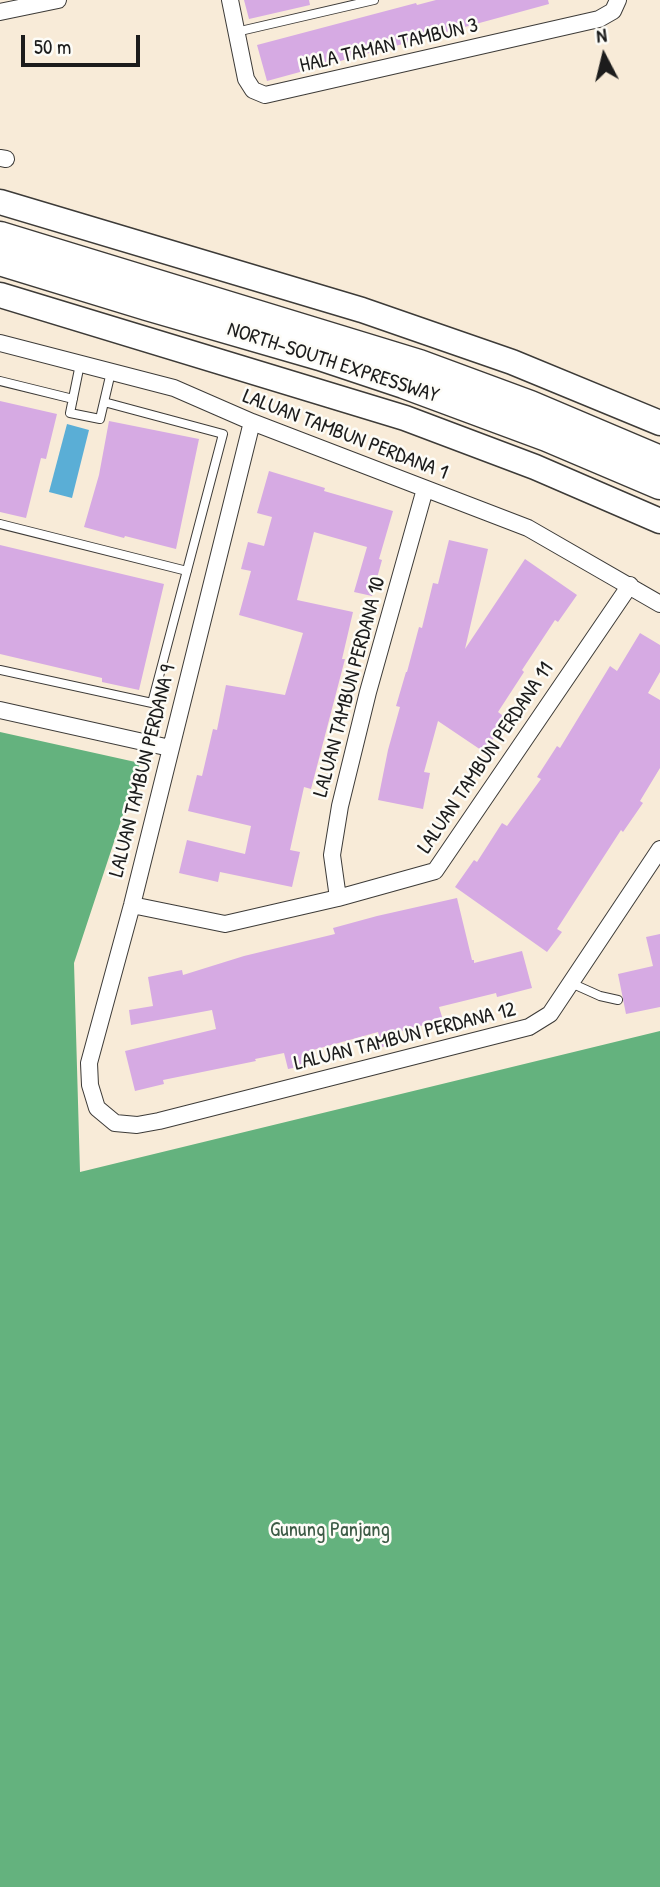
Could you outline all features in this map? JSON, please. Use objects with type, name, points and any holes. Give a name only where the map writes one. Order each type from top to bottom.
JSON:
[{"type":"highway","name":"NORTH–SOUTH EXPRESSWAY","points":[[0,236],[419,364],[530,405],[660,460]]},
{"type":"highway","name":"NORTH–SOUTH EXPRESSWAY","points":[[0,261],[320,356],[404,384],[547,437],[660,485]]},
{"type":"main road","points":[[0,202],[362,310],[512,362],[660,423]]},
{"type":"main road","points":[[0,295],[405,418],[535,467],[660,521]]},
{"type":"street","points":[[8,7],[58,0]]},
{"type":"street","name":"HALA TAMAN TAMBUN 3","points":[[230,0],[248,85],[259,94],[272,95],[600,19],[613,11],[618,0]]},
{"type":"street","name":"LALUAN TAMBUN PERDANA 1","points":[[0,343],[174,388],[252,422],[528,528],[660,604]]},
{"type":"street","name":"LALUAN TAMBUN PERDANA 9","points":[[115,1123],[97,1108],[90,1085],[89,1063],[132,905],[252,422]]},
{"type":"street","name":"LALUAN TAMBUN PERDANA 10","points":[[338,898],[332,855],[341,806],[368,692],[425,489]]},
{"type":"street","name":"LALUAN TAMBUN PERDANA 11","points":[[132,905],[225,924],[338,898],[435,871],[630,585]]},
{"type":"street","points":[[0,710],[170,748]]},
{"type":"street","name":"LALUAN TAMBUN PERDANA 12","points":[[115,1123],[137,1125],[159,1121],[529,1027],[550,1014],[660,849]]},
{"type":"lane","points":[[236,32],[374,0]]},
{"type":"lane","points":[[80,364],[70,413],[100,419],[111,372]]},
{"type":"lane","points":[[0,381],[73,399]]},
{"type":"lane","points":[[0,670],[152,703],[223,434],[104,402]]},
{"type":"lane","points":[[0,524],[187,571]]},
{"type":"lane","points":[[571,983],[600,996],[618,1000]]},
{"type":"green space","name":"Gunung Panjang","points":[[0,732],[140,763],[74,963],[80,1172],[660,1031],[660,1887],[0,1887]]},
{"type":"water","points":[[67,424],[89,430],[72,498],[49,492]]},
{"type":"building","points":[[244,0],[309,0],[310,5],[249,19]]},
{"type":"building","points":[[436,0],[548,0],[549,4],[267,81],[257,45]]},
{"type":"building","points":[[0,401],[57,414],[46,459],[41,458],[26,518],[0,512]]},
{"type":"building","points":[[109,421],[199,439],[176,549],[84,527],[99,475]]},
{"type":"building","points":[[269,471],[325,488],[324,491],[393,511],[372,596],[354,592],[367,547],[314,532],[297,600],[353,612],[342,659],[345,659],[311,789],[304,787],[290,850],[300,852],[292,887],[220,872],[218,882],[179,873],[187,840],[245,854],[251,826],[188,811],[197,775],[202,776],[213,729],[217,730],[226,685],[285,695],[303,633],[239,615],[251,571],[241,569],[248,542],[264,546],[272,517],[257,513]]},
{"type":"building","points":[[449,540],[488,549],[465,649],[525,559],[577,595],[558,622],[555,620],[522,670],[524,672],[498,712],[507,719],[484,752],[438,721],[424,772],[430,773],[423,809],[378,800],[400,707],[396,706],[419,627],[422,628],[433,583],[438,584]]},
{"type":"building","points":[[0,545],[164,584],[139,690],[102,682],[102,678],[0,654]]},
{"type":"building","points":[[640,633],[660,645],[660,672],[648,693],[660,700],[660,768],[640,801],[643,803],[623,832],[621,830],[557,929],[562,932],[547,952],[455,887],[474,860],[477,862],[502,823],[507,826],[541,779],[537,777],[557,746],[560,748],[610,666],[617,671]]},
{"type":"building","points":[[457,898],[474,963],[522,951],[532,988],[497,997],[496,993],[439,1007],[443,1020],[398,1032],[401,1042],[382,1047],[378,1032],[306,1052],[309,1065],[288,1069],[284,1053],[163,1080],[164,1084],[135,1091],[125,1051],[216,1029],[212,1010],[131,1025],[129,1010],[153,1006],[148,977],[182,970],[183,975],[244,956],[335,934],[333,928]]},
{"type":"building","points":[[660,934],[660,1007],[626,1014],[618,974],[653,966],[646,937]]}]
